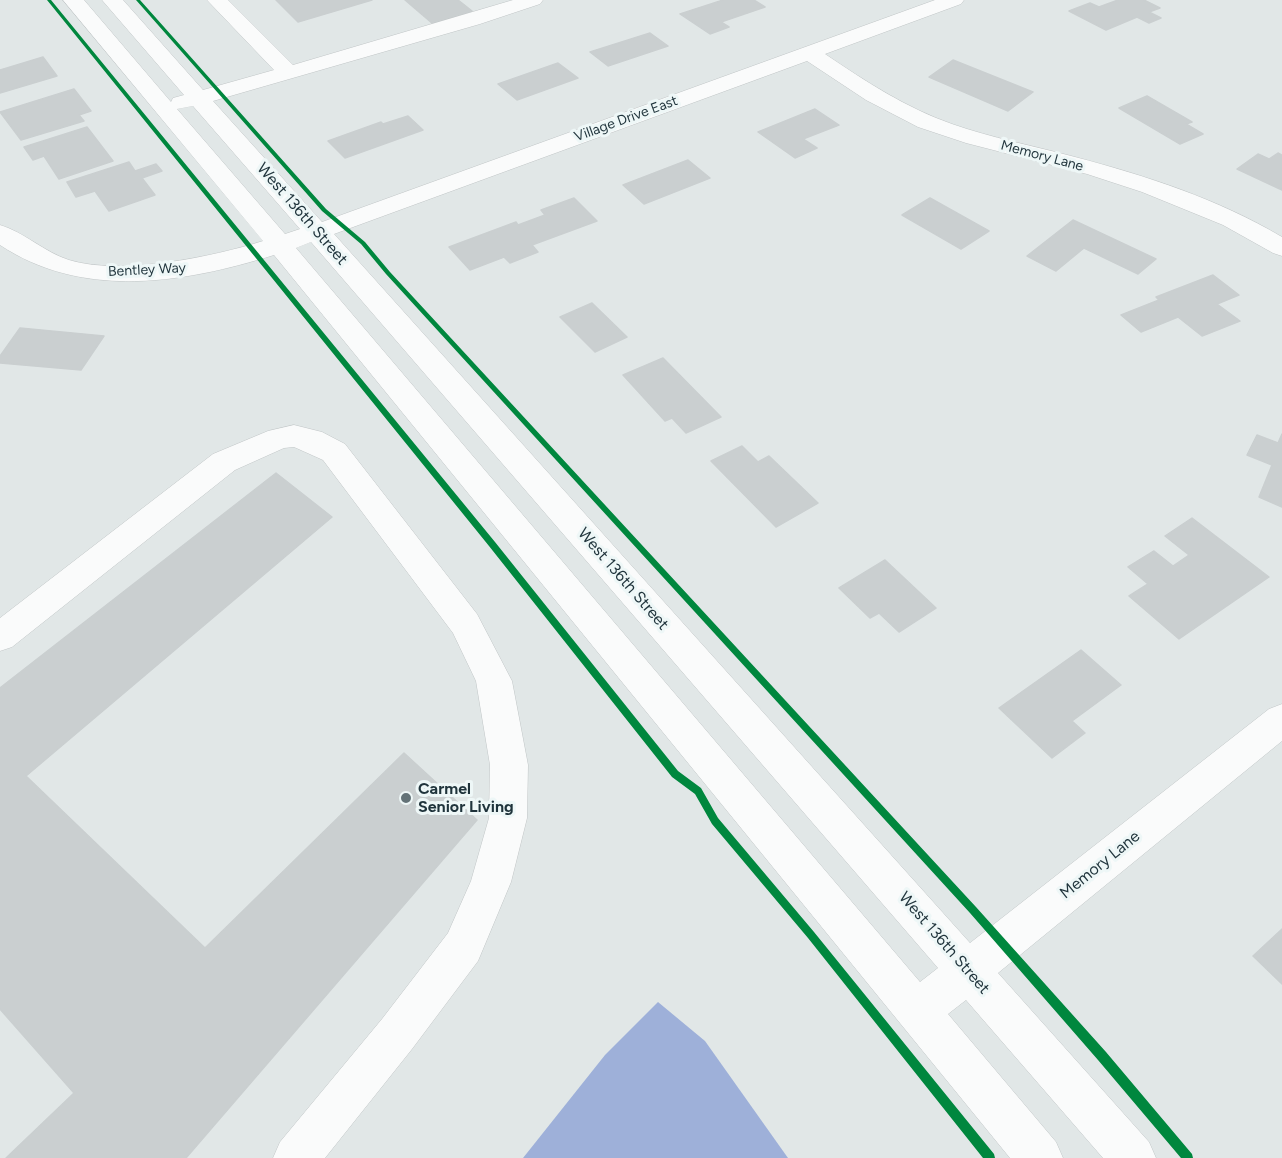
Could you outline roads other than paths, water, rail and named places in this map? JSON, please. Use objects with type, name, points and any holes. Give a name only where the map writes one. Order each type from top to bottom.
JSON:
[{"type":"street","name":"West 136th Street","points":[[72,0],[165,108],[298,238],[968,970],[1133,1158]]},
{"type":"street","name":"West 136th Street","points":[[112,0],[199,98],[298,238],[918,1010],[1040,1158]]},
{"type":"street","points":[[217,0],[288,72]]},
{"type":"street","points":[[165,108],[473,20],[533,0]]},
{"type":"street","name":"Village Drive East","points":[[298,238],[954,0]]},
{"type":"street","name":"Memory Lane","points":[[809,53],[871,94],[919,119],[970,137],[1168,192],[1242,224],[1282,248]]},
{"type":"street","name":"Bentley Way","points":[[0,233],[37,256],[65,267],[96,272],[153,272],[217,264],[298,238]]},
{"type":"street","points":[[0,637],[224,462],[279,438],[294,436],[311,440],[334,452],[465,624],[494,681],[509,765],[508,818],[491,882],[463,947],[397,1034],[296,1158]]},
{"type":"street","name":"Memory Lane","points":[[918,1010],[1282,720]]},
{"type":"water","points":[[658,1002],[705,1041],[788,1158],[523,1158],[605,1055]]},
{"type":"place","name":"Carmel Senior Living","points":[[406,798]]}]
